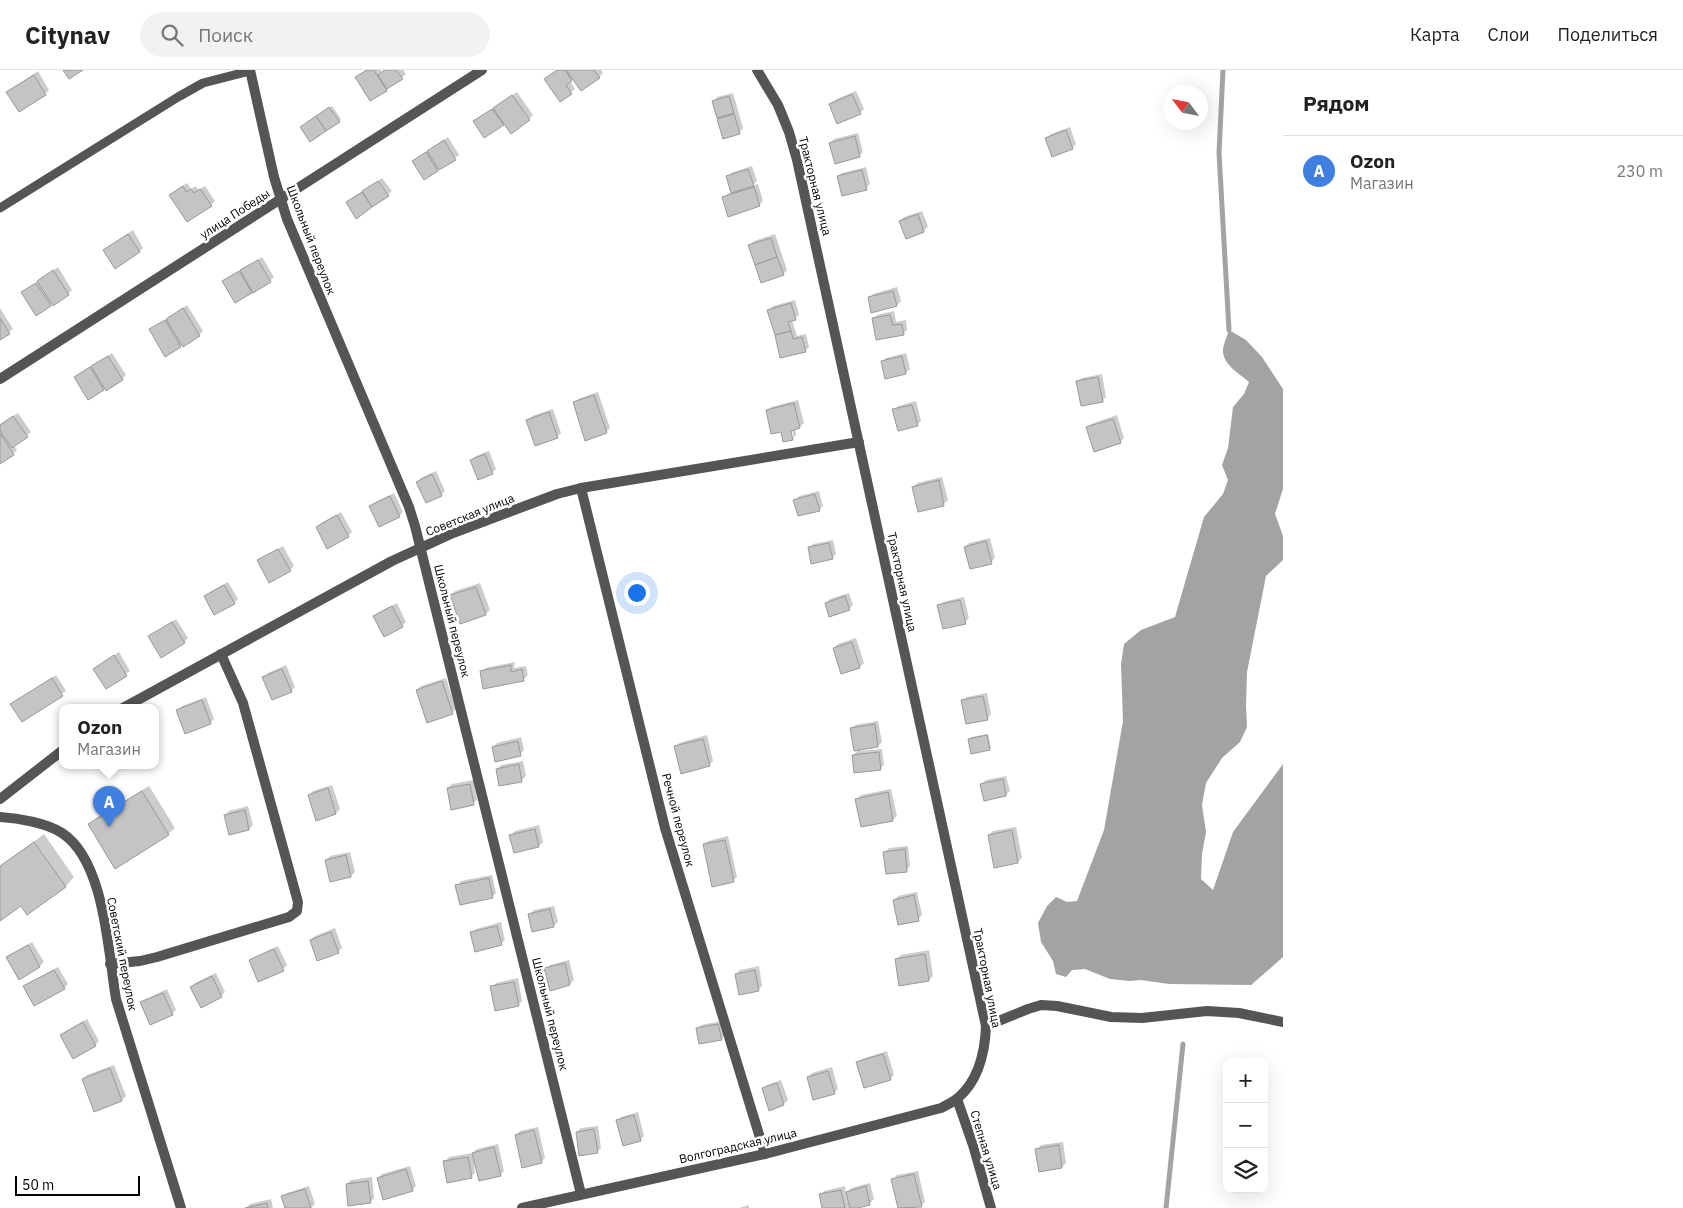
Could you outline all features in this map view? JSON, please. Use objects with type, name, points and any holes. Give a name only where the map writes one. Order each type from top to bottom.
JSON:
[{"type":"street","name":"Школьный переулок","points":[[250,70],[280,200],[409,507],[581,1194]]},
{"type":"street","name":"улица Победы","points":[[0,379],[482,70]]},
{"type":"street","name":"Тракторная улица","points":[[757,70],[778,106],[789,132],[797,160],[986,1026],[986,1044],[982,1061],[966,1089],[957,1099]]},
{"type":"street","name":"Советская улица","points":[[130,704],[420,548],[557,494],[581,488],[859,442]]},
{"type":"street","name":"Речной переулок","points":[[581,488],[665,828],[766,1154]]},
{"type":"street","points":[[110,964],[157,957],[289,917],[297,911],[298,902],[243,703],[221,654]]},
{"type":"street","points":[[0,799],[59,753]]},
{"type":"street","name":"Советский переулок","points":[[0,817],[50,826],[63,834],[84,857],[93,877],[105,922],[116,999],[181,1208]]},
{"type":"street","points":[[986,1026],[1041,1005],[1057,1006],[1111,1017],[1142,1018],[1207,1011],[1239,1013],[1283,1022]]},
{"type":"street","name":"Волгоградская улица","points":[[522,1208],[766,1154],[941,1108],[957,1099]]},
{"type":"street","name":"Степная улица","points":[[957,1099],[973,1145],[990,1208]]},
{"type":"lane","points":[[0,208],[203,83],[250,70]]},
{"type":"shaded area","points":[[1229,330],[1246,340],[1262,357],[1283,389],[1283,489],[1275,514],[1283,536],[1283,560],[1266,576],[1247,672],[1247,727],[1240,742],[1222,758],[1206,783],[1202,805],[1206,832],[1202,854],[1201,879],[1213,890],[1233,832],[1283,764],[1283,957],[1251,985],[1169,984],[1141,980],[1130,981],[1110,979],[1085,969],[1072,970],[1066,977],[1056,974],[1053,961],[1041,942],[1038,923],[1047,906],[1056,897],[1067,902],[1077,901],[1104,830],[1123,721],[1121,664],[1124,644],[1141,630],[1175,617],[1204,517],[1223,494],[1228,480],[1222,465],[1228,448],[1233,407],[1244,394],[1249,382],[1228,364],[1223,355]]},
{"type":"building","points":[[63,70],[83,70],[69,79]]},
{"type":"building","points":[[367,70],[374,70],[387,91],[370,101],[355,77]]},
{"type":"building","points":[[385,70],[396,70],[403,79],[387,89],[378,75]]},
{"type":"building","points":[[557,70],[565,70],[572,81],[566,85],[572,94],[560,102],[544,79]]},
{"type":"building","points":[[566,70],[594,70],[600,78],[581,91]]},
{"type":"building","points":[[34,75],[46,95],[19,112],[6,92]]},
{"type":"building","points":[[852,94],[861,114],[837,124],[829,104]]},
{"type":"building","points":[[512,95],[530,120],[511,134],[493,108]]},
{"type":"building","points":[[729,96],[734,113],[717,118],[712,101]]},
{"type":"building","points":[[329,107],[340,122],[326,131],[316,116]]},
{"type":"building","points":[[492,109],[504,125],[484,138],[473,121]]},
{"type":"building","points":[[734,114],[740,134],[723,139],[717,119]]},
{"type":"building","points":[[316,116],[326,131],[310,142],[300,127]]},
{"type":"building","points":[[1066,130],[1073,149],[1052,157],[1045,138]]},
{"type":"building","points":[[855,136],[860,157],[835,164],[829,143]]},
{"type":"building","points":[[444,140],[456,160],[439,170],[427,151]]},
{"type":"building","points":[[426,152],[438,171],[424,180],[412,161]]},
{"type":"building","points":[[748,169],[754,186],[731,193],[726,176]]},
{"type":"building","points":[[862,170],[867,190],[842,196],[837,176]]},
{"type":"building","points":[[378,181],[389,196],[372,207],[362,191]]},
{"type":"building","points":[[183,186],[186,192],[191,189],[194,193],[200,189],[212,206],[187,222],[169,195]]},
{"type":"building","points":[[754,187],[760,206],[728,217],[722,197]]},
{"type":"building","points":[[362,192],[372,207],[356,219],[346,202]]},
{"type":"building","points":[[918,214],[924,232],[906,239],[899,221]]},
{"type":"building","points":[[128,234],[140,252],[115,269],[103,250]]},
{"type":"building","points":[[771,238],[777,257],[755,265],[748,245]]},
{"type":"building","points":[[777,257],[784,275],[761,283],[755,265]]},
{"type":"building","points":[[258,260],[271,282],[253,293],[240,270]]},
{"type":"building","points":[[53,270],[69,295],[53,306],[37,281]]},
{"type":"building","points":[[239,271],[252,293],[235,303],[222,281]]},
{"type":"building","points":[[36,283],[51,306],[36,316],[21,292]]},
{"type":"building","points":[[893,291],[897,306],[871,313],[868,297]]},
{"type":"building","points":[[791,303],[796,320],[788,322],[791,331],[775,335],[767,310]]},
{"type":"building","points":[[183,308],[200,336],[183,347],[166,319]]},
{"type":"building","points":[[890,315],[893,325],[902,324],[904,335],[876,340],[872,318]]},
{"type":"building","points":[[0,318],[10,334],[0,340]]},
{"type":"building","points":[[165,320],[181,347],[165,357],[149,329]]},
{"type":"building","points":[[791,331],[793,339],[802,337],[806,352],[780,358],[775,335]]},
{"type":"building","points":[[108,356],[123,380],[106,391],[91,366]]},
{"type":"building","points":[[902,356],[906,374],[885,379],[881,361]]},
{"type":"building","points":[[90,367],[104,390],[88,400],[74,377]]},
{"type":"building","points":[[1098,377],[1103,402],[1081,406],[1076,381]]},
{"type":"building","points":[[594,395],[607,433],[585,441],[573,402]]},
{"type":"building","points":[[794,403],[800,428],[791,431],[793,440],[783,442],[781,432],[771,434],[766,410]]},
{"type":"building","points":[[912,405],[918,426],[898,431],[892,409]]},
{"type":"building","points":[[549,412],[558,438],[535,446],[526,420]]},
{"type":"building","points":[[13,416],[28,437],[12,448],[0,431],[0,425]]},
{"type":"building","points":[[1113,419],[1121,443],[1094,452],[1086,427]]},
{"type":"building","points":[[0,433],[14,455],[0,464]]},
{"type":"building","points":[[485,454],[493,474],[478,480],[470,460]]},
{"type":"building","points":[[432,474],[442,496],[426,503],[416,482]]},
{"type":"building","points":[[939,480],[944,506],[918,512],[912,487]]},
{"type":"building","points":[[815,494],[820,511],[798,516],[793,500]]},
{"type":"building","points":[[390,496],[400,517],[379,527],[369,506]]},
{"type":"building","points":[[337,515],[349,537],[327,549],[316,527]]},
{"type":"building","points":[[986,541],[992,564],[970,569],[964,547]]},
{"type":"building","points":[[829,543],[833,559],[811,564],[808,547]]},
{"type":"building","points":[[278,549],[291,571],[269,583],[257,560]]},
{"type":"building","points":[[224,585],[235,604],[214,615],[204,596]]},
{"type":"building","points":[[476,587],[486,615],[460,624],[450,595]]},
{"type":"building","points":[[845,596],[850,610],[829,617],[825,603]]},
{"type":"building","points":[[960,600],[966,624],[943,629],[937,605]]},
{"type":"building","points":[[392,606],[403,627],[384,637],[373,616]]},
{"type":"building","points":[[172,622],[185,643],[161,658],[148,636]]},
{"type":"building","points":[[852,642],[860,668],[841,674],[833,648]]},
{"type":"building","points":[[114,655],[127,676],[106,689],[93,669]]},
{"type":"building","points":[[511,665],[511,672],[522,669],[524,681],[483,689],[480,671]]},
{"type":"building","points":[[282,669],[292,692],[272,700],[262,677]]},
{"type":"building","points":[[52,678],[63,696],[22,722],[10,704]]},
{"type":"building","points":[[442,681],[453,714],[427,723],[416,690]]},
{"type":"building","points":[[983,696],[988,720],[966,724],[961,700]]},
{"type":"building","points":[[202,700],[211,724],[185,734],[176,710]]},
{"type":"building","points":[[875,724],[878,747],[854,751],[850,728]]},
{"type":"building","points":[[987,735],[990,750],[971,754],[968,739]]},
{"type":"building","points":[[703,739],[710,766],[681,774],[674,746]]},
{"type":"building","points":[[518,741],[521,756],[495,762],[492,747]]},
{"type":"building","points":[[879,752],[881,770],[854,773],[852,755]]},
{"type":"building","points":[[519,764],[522,782],[499,786],[496,769]]},
{"type":"building","points":[[1003,779],[1006,796],[984,801],[980,784]]},
{"type":"building","points":[[470,784],[474,805],[451,810],[447,788]]},
{"type":"building","points":[[328,788],[336,814],[316,821],[308,795]]},
{"type":"building","points":[[142,791],[169,835],[115,869],[88,824]]},
{"type":"building","points":[[888,792],[893,821],[861,827],[855,799]]},
{"type":"building","points":[[245,810],[249,830],[229,835],[224,815]]},
{"type":"building","points":[[535,829],[539,847],[514,853],[509,835]]},
{"type":"building","points":[[1012,830],[1018,863],[994,868],[988,835]]},
{"type":"building","points":[[725,840],[734,882],[712,887],[703,844]]},
{"type":"building","points":[[34,842],[66,887],[27,915],[21,906],[0,921],[0,866]]},
{"type":"building","points":[[905,849],[907,872],[886,874],[883,852]]},
{"type":"building","points":[[346,855],[351,877],[330,882],[325,860]]},
{"type":"building","points":[[489,878],[493,898],[460,905],[455,885]]},
{"type":"building","points":[[914,895],[919,921],[898,925],[893,900]]},
{"type":"building","points":[[550,909],[554,927],[532,932],[528,914]]},
{"type":"building","points":[[497,926],[502,945],[475,952],[470,932]]},
{"type":"building","points":[[331,932],[339,953],[317,961],[310,940]]},
{"type":"building","points":[[28,945],[40,967],[19,980],[6,957]]},
{"type":"building","points":[[274,949],[284,971],[258,982],[249,960]]},
{"type":"building","points":[[925,954],[929,981],[899,986],[895,959]]},
{"type":"building","points":[[565,963],[570,985],[550,991],[544,968]]},
{"type":"building","points":[[54,970],[65,989],[34,1006],[23,986]]},
{"type":"building","points":[[755,970],[759,991],[739,995],[735,974]]},
{"type":"building","points":[[212,976],[222,997],[201,1008],[190,987]]},
{"type":"building","points":[[514,982],[519,1006],[495,1011],[490,986]]},
{"type":"building","points":[[163,993],[173,1015],[150,1025],[140,1002]]},
{"type":"building","points":[[83,1022],[96,1046],[73,1059],[60,1035]]},
{"type":"building","points":[[718,1024],[722,1040],[699,1044],[696,1028]]},
{"type":"building","points":[[883,1054],[891,1080],[864,1088],[856,1062]]},
{"type":"building","points":[[110,1068],[122,1101],[94,1112],[82,1079]]},
{"type":"building","points":[[828,1071],[835,1094],[813,1100],[807,1077]]},
{"type":"building","points":[[777,1083],[784,1105],[769,1111],[762,1088]]},
{"type":"building","points":[[634,1115],[641,1141],[623,1146],[616,1120]]},
{"type":"building","points":[[594,1129],[598,1153],[579,1156],[576,1132]]},
{"type":"building","points":[[534,1130],[542,1163],[522,1168],[515,1135]]},
{"type":"building","points":[[1059,1145],[1062,1168],[1039,1172],[1035,1149]]},
{"type":"building","points":[[494,1147],[501,1176],[479,1181],[472,1153]]},
{"type":"building","points":[[468,1157],[472,1178],[447,1183],[443,1161]]},
{"type":"building","points":[[406,1169],[413,1191],[383,1200],[377,1178]]},
{"type":"building","points":[[914,1174],[922,1207],[898,1208],[891,1179]]},
{"type":"building","points":[[368,1181],[371,1203],[348,1206],[346,1184]]},
{"type":"building","points":[[866,1186],[870,1205],[850,1208],[846,1192]]},
{"type":"building","points":[[305,1189],[311,1208],[285,1208],[281,1196]]},
{"type":"building","points":[[841,1190],[845,1208],[822,1208],[819,1194]]},
{"type":"building","points":[[267,1203],[268,1208],[245,1208]]},
{"type":"waterway","points":[[1223,70],[1219,153],[1229,330]]},
{"type":"waterway","points":[[1166,1208],[1183,1044]]},
{"type":"place","name":"Ozon","points":[[109,827]]}]
